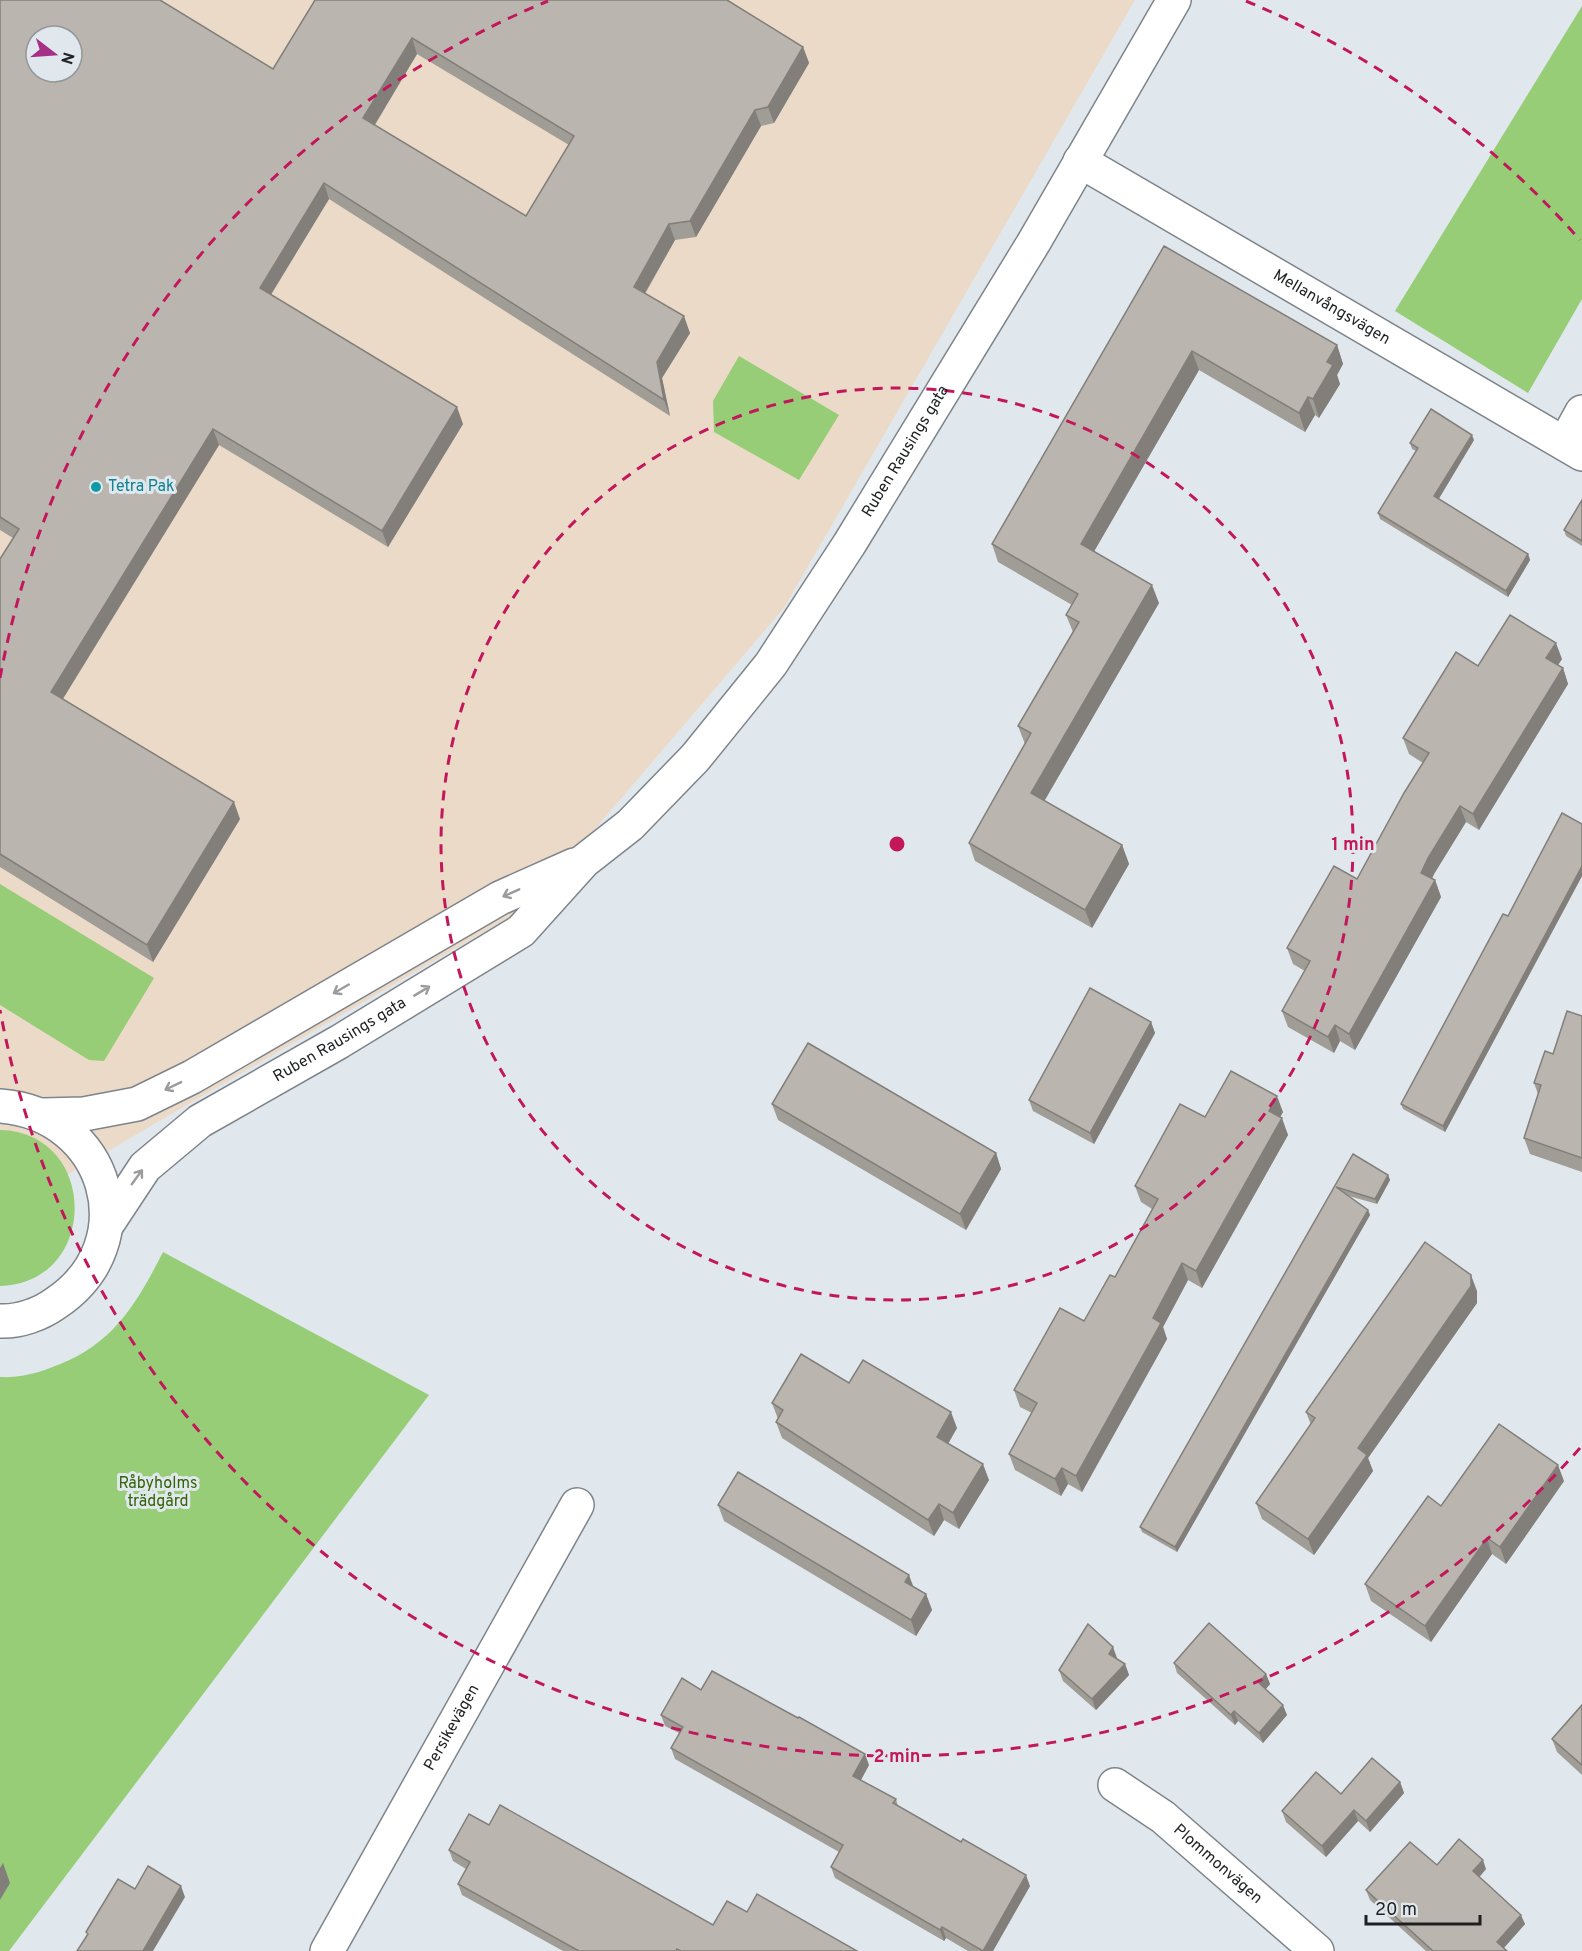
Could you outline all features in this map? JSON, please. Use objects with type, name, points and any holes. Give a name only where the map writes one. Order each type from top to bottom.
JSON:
[{"type":"main road","name":"Ruben Rausings gata","points":[[0,1321],[43,1312],[74,1292],[95,1262],[106,1226],[145,1167],[200,1121],[339,1042],[521,931],[584,861],[630,825],[695,758],[771,664],[850,543],[1034,242],[1174,0]]},
{"type":"main road","name":"Mellanvångsvägen","points":[[1080,161],[1573,448]]},
{"type":"main road","points":[[1573,448],[1582,412]]},
{"type":"main road","name":"Ruben Rausings gata","points":[[43,1115],[84,1114],[137,1104],[192,1077],[500,898],[584,861]]},
{"type":"main road","name":"Ruben Rausings gata","points":[[0,1106],[20,1107],[43,1115],[66,1129],[86,1149],[99,1173],[106,1199],[106,1226]]},
{"type":"main road","name":"Persikevägen","points":[[327,1951],[578,1505]]},
{"type":"main road","name":"Plommonvägen","points":[[1115,1785],[1163,1817],[1317,1951]]},
{"type":"shaded area","points":[[0,0],[1135,0],[784,608],[530,905],[0,1214]]},
{"type":"green space","points":[[1582,6],[1582,299],[1528,393],[1395,311]]},
{"type":"green space","points":[[739,356],[839,415],[799,480],[714,432],[713,401]]},
{"type":"green space","points":[[0,884],[154,978],[104,1061],[89,1060],[0,1005]]},
{"type":"green space","points":[[0,1130],[33,1137],[56,1155],[70,1179],[75,1208],[70,1236],[56,1261],[33,1279],[0,1286]]},
{"type":"green space","name":"Råbyholms trädgård","points":[[163,1252],[429,1395],[9,1951],[0,1951],[0,1377],[19,1376],[50,1368],[89,1349],[105,1337],[131,1307]]},
{"type":"building","name":"Tetra Pak","points":[[0,0],[160,0],[273,69],[315,0],[727,0],[803,47],[768,107],[755,110],[690,221],[669,224],[634,287],[684,316],[657,362],[664,400],[324,183],[260,288],[457,407],[382,531],[213,429],[51,692],[234,802],[147,945],[0,854],[0,559],[19,529],[0,517]],"holes":[[[412,38],[574,136],[526,216],[363,118]]]},
{"type":"building","points":[[1164,246],[1337,345],[1327,362],[1333,365],[1313,399],[1308,397],[1299,413],[1192,351],[1081,544],[1152,585],[1031,793],[1122,845],[1085,910],[969,843],[1031,733],[1018,726],[1079,622],[1066,615],[1078,594],[992,544]]},
{"type":"building","points":[[1431,409],[1472,435],[1434,496],[1528,554],[1506,591],[1378,513],[1418,448],[1410,443]]},
{"type":"building","points":[[1582,500],[1582,541],[1564,530]]},
{"type":"building","points":[[1510,615],[1556,643],[1546,658],[1563,668],[1473,814],[1460,806],[1428,858],[1421,873],[1435,880],[1349,1034],[1335,1025],[1328,1037],[1282,1011],[1310,961],[1287,948],[1334,866],[1357,879],[1404,793],[1429,753],[1403,738],[1456,652],[1478,666]]},
{"type":"building","points":[[1562,813],[1582,824],[1582,866],[1443,1126],[1401,1104],[1503,914],[1508,916]]},
{"type":"building","points":[[1090,988],[1151,1022],[1090,1133],[1029,1100]]},
{"type":"building","points":[[1567,1011],[1582,1016],[1582,1158],[1524,1138],[1541,1085],[1534,1083],[1545,1051],[1553,1054]]},
{"type":"building","points":[[808,1043],[996,1153],[960,1214],[772,1104]]},
{"type":"building","points":[[1231,1071],[1277,1096],[1269,1111],[1282,1118],[1196,1271],[1182,1263],[1153,1318],[1161,1323],[1076,1476],[1062,1468],[1055,1479],[1009,1454],[1037,1403],[1014,1390],[1060,1308],[1084,1321],[1110,1275],[1115,1277],[1158,1199],[1135,1186],[1180,1104],[1205,1117]]},
{"type":"building","points":[[1353,1154],[1388,1175],[1375,1199],[1336,1187],[1368,1210],[1175,1547],[1140,1527]]},
{"type":"building","points":[[1425,1242],[1471,1275],[1471,1286],[1358,1448],[1367,1455],[1308,1539],[1256,1503],[1315,1418],[1306,1412]]},
{"type":"building","points":[[801,1354],[849,1383],[863,1360],[951,1412],[937,1437],[983,1464],[953,1513],[939,1504],[928,1520],[776,1422],[783,1410],[772,1403]]},
{"type":"building","points":[[1499,1424],[1558,1465],[1500,1547],[1487,1538],[1425,1626],[1365,1584],[1428,1496],[1441,1506]]},
{"type":"building","points":[[738,1472],[909,1575],[905,1582],[926,1594],[911,1620],[718,1505]]},
{"type":"building","points":[[1209,1623],[1266,1674],[1259,1683],[1283,1705],[1259,1733],[1234,1711],[1231,1715],[1174,1663]]},
{"type":"building","points":[[1088,1624],[1113,1647],[1109,1654],[1125,1664],[1092,1699],[1059,1670]]},
{"type":"building","points":[[712,1671],[865,1754],[853,1776],[896,1799],[893,1803],[961,1842],[963,1839],[1026,1875],[983,1951],[942,1927],[940,1930],[831,1867],[843,1845],[671,1748],[683,1727],[661,1715],[682,1678],[701,1690]]},
{"type":"building","points":[[1582,1705],[1582,1765],[1552,1739]]},
{"type":"building","points":[[1372,1758],[1400,1782],[1366,1821],[1354,1810],[1322,1846],[1282,1811],[1316,1772],[1341,1794]]},
{"type":"building","points":[[500,1805],[713,1925],[727,1901],[747,1912],[757,1894],[857,1951],[681,1951],[677,1949],[676,1951],[579,1951],[458,1884],[470,1862],[449,1850],[469,1814],[489,1825]]},
{"type":"building","points":[[1459,1839],[1483,1860],[1473,1871],[1521,1915],[1497,1942],[1507,1951],[1433,1951],[1366,1890],[1410,1842],[1437,1865]]},
{"type":"building","points":[[148,1866],[181,1886],[143,1951],[77,1951],[118,1879],[135,1889]]},
{"type":"place","name":"Tetra Pak","points":[[96,487]]}]
